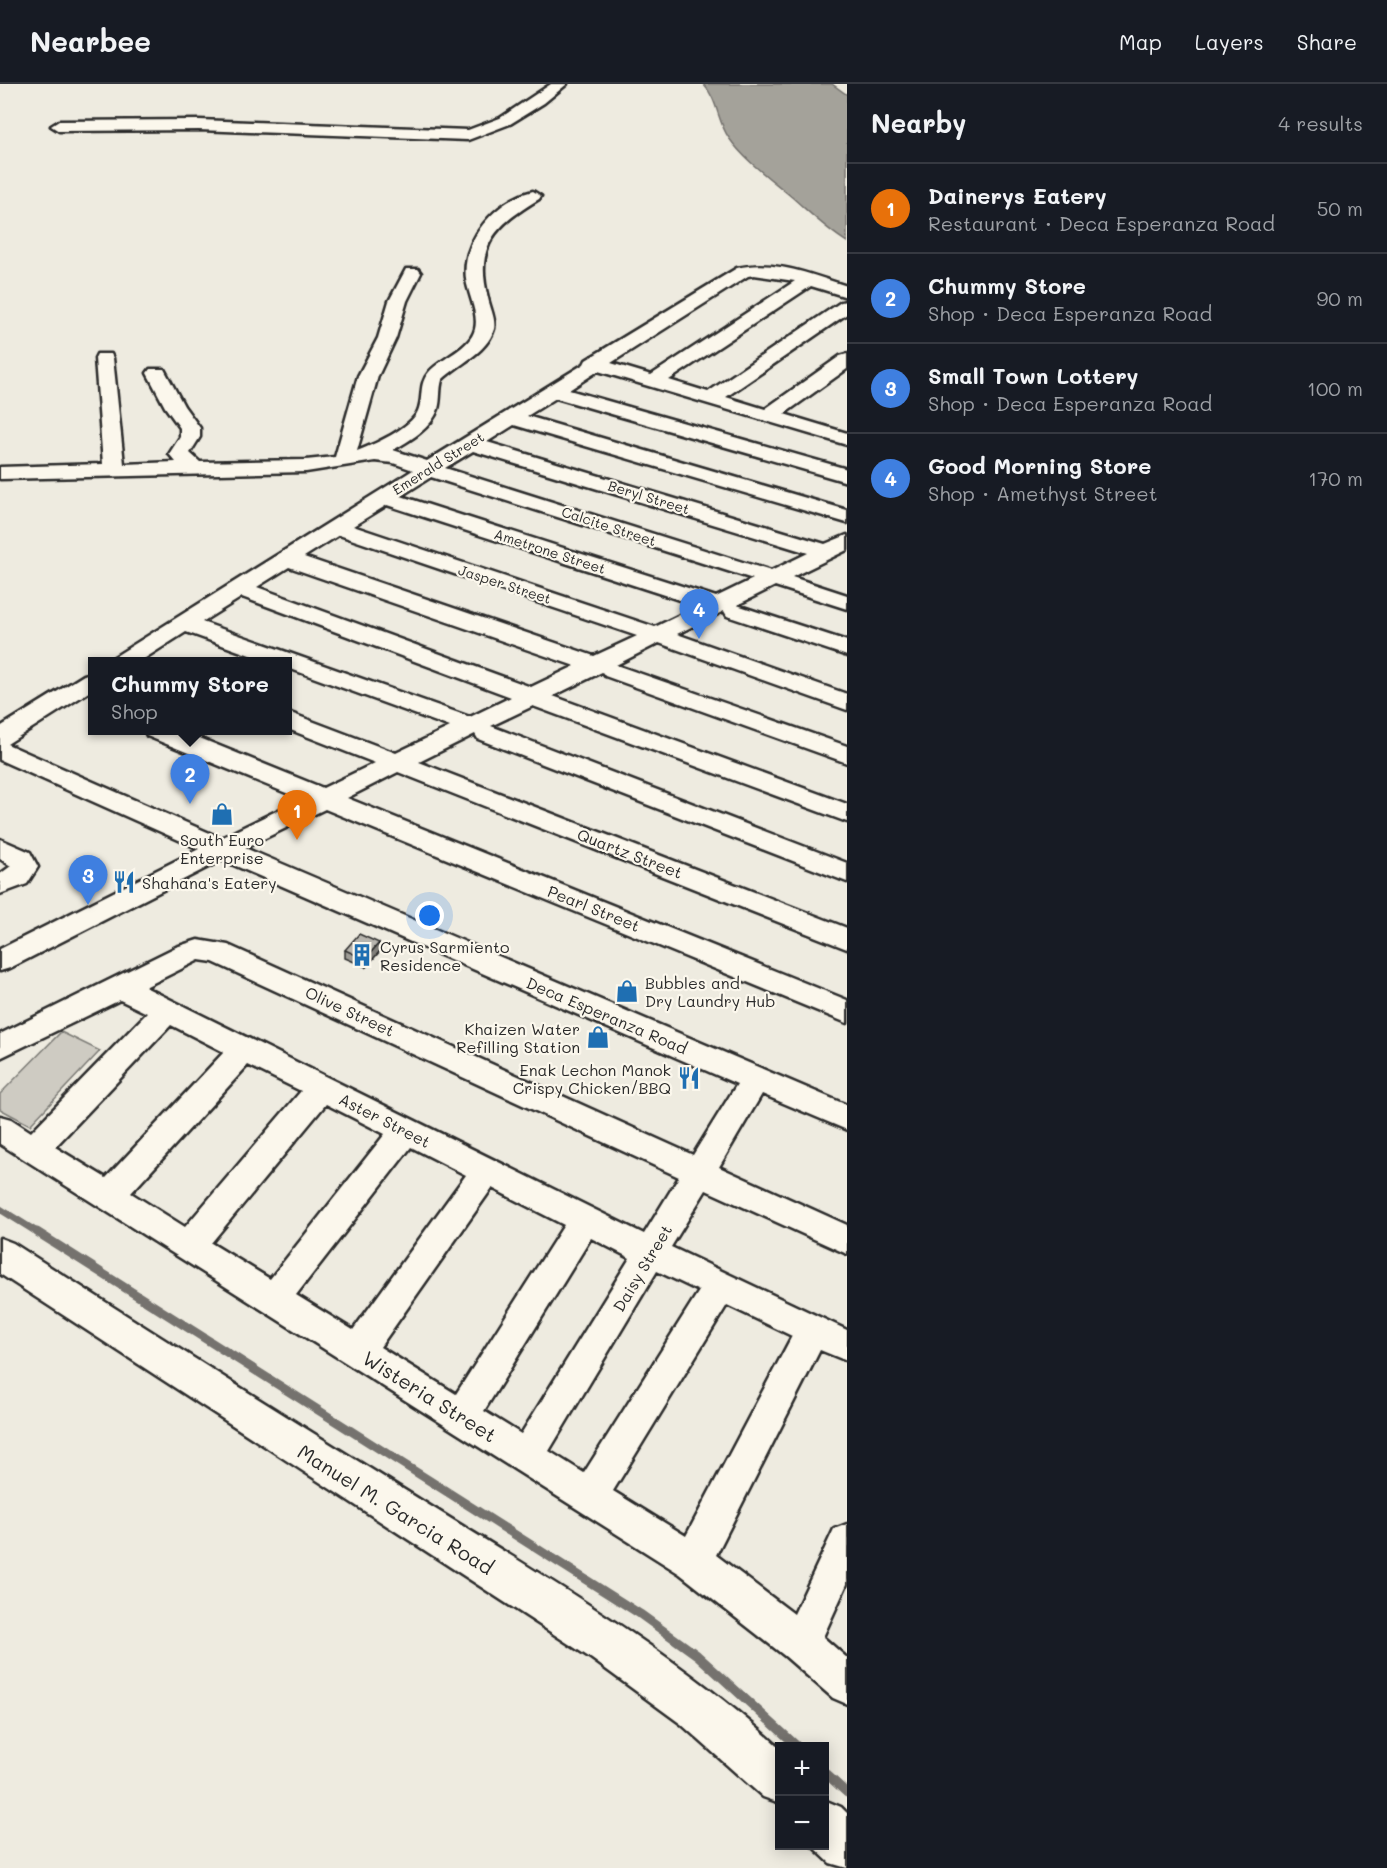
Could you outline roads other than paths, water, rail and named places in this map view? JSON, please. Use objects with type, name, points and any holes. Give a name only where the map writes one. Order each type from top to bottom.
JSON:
[{"type":"main road","name":"Manuel M. Garcia Road","points":[[0,1254],[189,1379],[600,1638],[753,1755],[775,1775]]},
{"type":"main road","points":[[829,1828],[847,1846]]},
{"type":"street","points":[[59,126],[187,125],[468,135],[486,131],[534,103],[560,84]]},
{"type":"street","points":[[0,473],[289,467],[344,460],[365,455],[386,446],[421,421],[428,413],[431,383],[435,377],[465,352],[484,332],[485,321],[473,271],[479,242],[495,220],[533,196]]},
{"type":"street","name":"Emerald Street","points":[[133,657],[509,417],[743,272],[756,269],[807,280]]},
{"type":"street","points":[[344,460],[368,376],[387,338],[398,302],[412,273]]},
{"type":"street","points":[[654,382],[807,280],[847,292]]},
{"type":"street","points":[[710,399],[847,306]]},
{"type":"street","points":[[104,358],[114,470]]},
{"type":"street","points":[[768,416],[847,360]]},
{"type":"street","points":[[593,364],[838,437],[847,421]]},
{"type":"street","points":[[157,373],[175,407],[190,428],[190,437],[179,454],[195,468]]},
{"type":"street","points":[[552,391],[847,476]]},
{"type":"street","points":[[509,417],[847,517]]},
{"type":"street","name":"Beryl Street","points":[[469,443],[841,550]]},
{"type":"street","name":"Calcite Street","points":[[365,455],[390,454],[428,469],[847,602]]},
{"type":"street","name":"Ametrone Street","points":[[383,497],[727,608],[847,650]]},
{"type":"street","name":"Jasper Street","points":[[335,528],[666,638],[847,702]]},
{"type":"street","points":[[0,961],[782,582],[841,550]]},
{"type":"street","points":[[286,558],[847,755]]},
{"type":"street","points":[[239,588],[847,813]]},
{"type":"street","points":[[184,623],[278,657]]},
{"type":"street","points":[[292,662],[479,730],[847,873]]},
{"type":"street","points":[[0,738],[88,683]]},
{"type":"street","points":[[68,696],[88,703]]},
{"type":"street","name":"Quartz Street","points":[[292,722],[847,939]]},
{"type":"street","name":"Pearl Street","points":[[168,735],[847,1012]]},
{"type":"street","name":"Deca Esperanza Road","points":[[0,750],[219,855],[847,1119]]},
{"type":"street","points":[[0,848],[21,858],[25,867],[17,877],[0,885]]},
{"type":"street","name":"Olive Street","points":[[0,1047],[186,954],[207,950],[229,955],[847,1240]]},
{"type":"street","name":"Aster Street","points":[[120,987],[651,1253],[847,1346]]},
{"type":"street","points":[[34,1149],[167,1011]]},
{"type":"street","points":[[109,1196],[244,1050]]},
{"type":"street","name":"Daisy Street","points":[[527,1456],[756,1079]]},
{"type":"street","points":[[189,1245],[321,1088]]},
{"type":"street","name":"Wisteria Street","points":[[0,1128],[693,1561],[800,1643],[847,1684]]},
{"type":"street","points":[[274,1299],[406,1130]]},
{"type":"street","points":[[358,1351],[488,1171]]},
{"type":"street","points":[[462,1416],[585,1220]]},
{"type":"street","points":[[590,1495],[720,1286]]},
{"type":"street","points":[[693,1561],[813,1330]]},
{"type":"street","points":[[800,1643],[847,1542]]},
{"type":"waterway","points":[[0,1209],[40,1234]]},
{"type":"waterway","points":[[37,1232],[640,1614],[697,1655],[793,1742]]},
{"type":"waterway","points":[[829,1777],[847,1793]]},
{"type":"place","name":"Good Morning Store","points":[[699,639]]},
{"type":"place","name":"Chummy Store","points":[[190,804]]},
{"type":"place","name":"South Euro Enterprise","points":[[222,814]]},
{"type":"place","name":"Dainerys Eatery","points":[[297,840]]},
{"type":"place","name":"Shahana's Eatery","points":[[124,882]]},
{"type":"place","name":"Small Town Lottery","points":[[88,905]]},
{"type":"place","name":"Cyrus Sarmiento Residence","points":[[362,955]]},
{"type":"place","name":"Bubbles and Dry Laundry Hub","points":[[627,991]]},
{"type":"place","name":"Khaizen Water Refilling Station","points":[[598,1037]]},
{"type":"place","name":"Enak Lechon Manok Crispy Chicken/BBQ","points":[[689,1078]]}]
